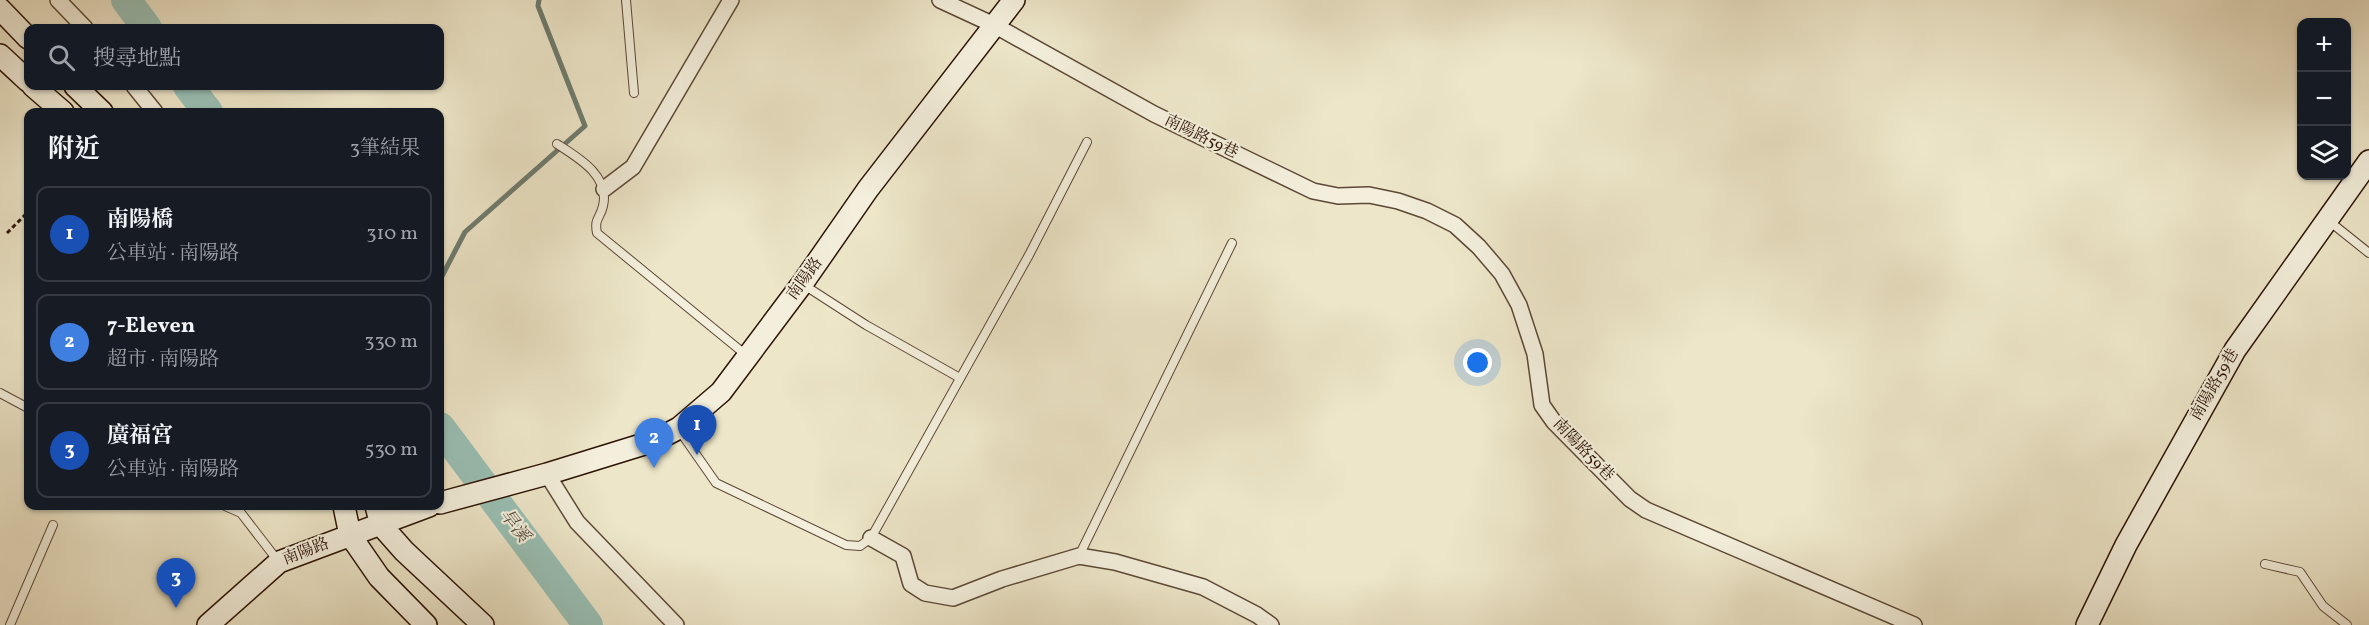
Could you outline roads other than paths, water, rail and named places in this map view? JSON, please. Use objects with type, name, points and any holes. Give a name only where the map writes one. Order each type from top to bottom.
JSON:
[{"type":"street","points":[[58,0],[81,24]]},
{"type":"street","points":[[604,189],[633,167],[731,0]]},
{"type":"street","name":"南陽路59巷","points":[[940,0],[994,25],[1154,114],[1312,191],[1338,196],[1369,195],[1398,201],[1427,211],[1455,225],[1479,247],[1502,274],[1519,305],[1535,354],[1542,405],[1554,422],[1630,499],[1646,510],[1914,625]]},
{"type":"street","name":"南陽路","points":[[444,501],[654,441],[679,428],[721,392],[802,284],[868,189],[1014,0]]},
{"type":"street","points":[[0,9],[24,34]]},
{"type":"street","points":[[0,55],[24,77]]},
{"type":"street","points":[[38,90],[58,108]]},
{"type":"street","points":[[79,90],[98,108]]},
{"type":"street","points":[[137,90],[152,108]]},
{"type":"street","name":"南陽路59巷","points":[[2087,625],[2126,545],[2235,350],[2369,162]]},
{"type":"street","points":[[542,475],[577,522],[676,625]]},
{"type":"street","points":[[345,510],[350,536],[379,577],[426,625]]},
{"type":"street","name":"南陽路","points":[[208,625],[279,562],[350,536],[379,515],[404,510]]},
{"type":"street","points":[[379,515],[404,551],[483,625]]},
{"type":"street","points":[[871,538],[903,556],[911,584],[925,593],[953,598],[1002,579],[1079,556],[1116,562],[1203,587],[1257,615],[1271,625]]},
{"type":"lane","points":[[626,0],[634,93]]},
{"type":"lane","points":[[679,428],[716,483],[846,545],[860,546],[871,538],[1029,255],[1087,142]]},
{"type":"lane","points":[[557,144],[584,160],[604,189],[603,206],[595,222],[597,233],[747,356]]},
{"type":"lane","points":[[2329,221],[2369,253]]},
{"type":"lane","points":[[1079,556],[1232,243]]},
{"type":"lane","points":[[802,284],[866,325],[960,378]]},
{"type":"lane","points":[[0,393],[24,406]]},
{"type":"lane","points":[[234,510],[241,513],[279,562]]},
{"type":"lane","points":[[10,625],[53,525]]},
{"type":"lane","points":[[2265,564],[2300,572],[2323,606],[2347,625]]},
{"type":"waterway","name":"旱溪","points":[[126,0],[144,24]]},
{"type":"waterway","points":[[444,272],[465,232],[585,126],[538,6],[539,0]]},
{"type":"waterway","name":"旱溪","points":[[191,90],[205,108]]},
{"type":"waterway","name":"旱溪","points":[[444,432],[588,625]]},
{"type":"place","name":"南陽橋","points":[[697,455]]},
{"type":"place","name":"7-Eleven","points":[[654,468]]},
{"type":"place","name":"廣福宮","points":[[176,608]]}]
